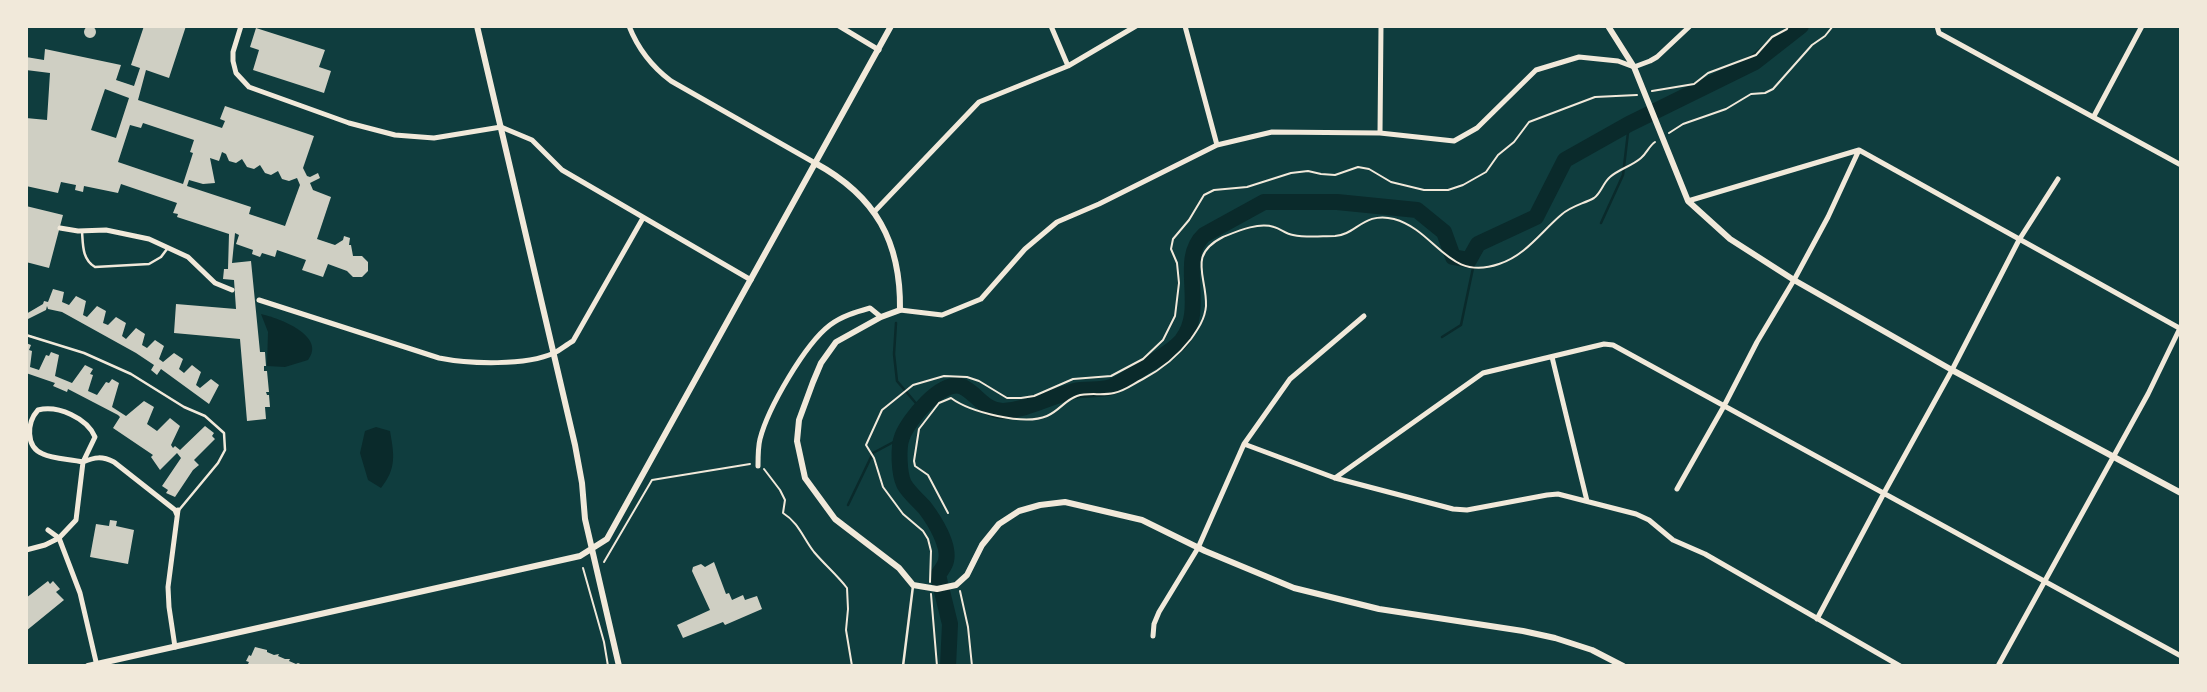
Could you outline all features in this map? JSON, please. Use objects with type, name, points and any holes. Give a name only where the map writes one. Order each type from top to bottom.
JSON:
[{"type":"street","points":[[241,26],[233,61],[236,73],[249,87],[395,135],[433,138],[502,127],[532,140],[562,170],[751,280]]},
{"type":"street","points":[[477,26],[575,445],[585,519],[619,666]]},
{"type":"street","points":[[629,26],[641,51],[655,69],[671,81],[815,163],[857,191],[874,212],[891,244],[900,287],[900,310]]},
{"type":"street","points":[[839,26],[879,50]]},
{"type":"street","points":[[88,666],[580,556],[607,538],[891,26]]},
{"type":"street","points":[[1051,26],[1068,66]]},
{"type":"street","points":[[874,212],[979,102],[1068,66],[1136,26]]},
{"type":"street","points":[[1185,26],[1217,145]]},
{"type":"street","points":[[1380,133],[1381,26]]},
{"type":"street","points":[[1608,26],[1634,66],[1688,201],[1730,239],[1794,280],[1952,370],[2181,493]]},
{"type":"street","points":[[1623,666],[1592,650],[1555,638],[1378,610],[1294,588],[1198,548],[1142,520],[1065,502],[1019,511],[999,524],[982,545],[967,575],[953,586],[937,589],[916,586],[900,568],[835,519],[805,478],[797,441],[799,420],[821,363],[836,342],[881,317],[900,310],[942,315],[981,299],[1025,249],[1057,222],[1110,199],[1217,145],[1272,132],[1380,133],[1454,141],[1477,128],[1536,71],[1578,57],[1618,61],[1634,66],[1657,57],[1690,26]]},
{"type":"street","points":[[1937,26],[1939,33],[2181,165]]},
{"type":"street","points":[[2094,116],[2142,26]]},
{"type":"street","points":[[1688,201],[1859,150],[2180,328],[2148,394],[1998,666]]},
{"type":"street","points":[[1677,489],[1794,280],[1859,150]]},
{"type":"street","points":[[1817,619],[2019,240],[2058,179]]},
{"type":"street","points":[[259,300],[439,359],[461,362],[512,361],[542,357],[573,341],[643,218]]},
{"type":"street","points":[[60,228],[106,230],[149,239],[199,266],[215,283],[232,290]]},
{"type":"street","points":[[758,466],[760,439],[774,406],[807,349],[827,327],[849,314],[870,308],[881,317]]},
{"type":"street","points":[[1153,636],[1159,612],[1198,548],[1244,444],[1290,379],[1364,316]]},
{"type":"street","points":[[1335,478],[1483,373],[1604,344],[1613,345],[2181,656]]},
{"type":"street","points":[[1552,357],[1587,501]]},
{"type":"street","points":[[26,550],[59,538],[76,520],[83,462],[95,437],[93,430],[83,422],[58,410],[38,410],[32,416],[29,429],[37,450],[44,455],[83,462],[104,457],[114,462],[178,514],[168,587],[175,646]]},
{"type":"street","points":[[1244,444],[1335,478],[1453,509],[1466,510],[1558,494],[1636,514],[1649,520],[1673,540],[1705,554],[1900,666]]},
{"type":"street","points":[[48,530],[59,538],[80,593],[96,665]]},
{"type":"lane","points":[[82,230],[85,255],[88,262],[95,267],[149,264],[161,257],[168,247]]},
{"type":"lane","points":[[26,335],[84,353],[131,374],[184,407],[205,416],[223,433],[225,450],[218,463],[178,514]]},
{"type":"lane","points":[[903,666],[916,586]]},
{"type":"path","points":[[937,666],[930,579],[931,551],[928,539],[923,531],[903,514],[883,487],[874,458],[866,445],[882,410],[907,388],[944,376],[967,377],[1007,398],[1021,398],[1034,396],[1073,379],[1111,376],[1143,359],[1163,340],[1175,316],[1180,283],[1177,263],[1171,249],[1173,239],[1205,195],[1214,190],[1247,187],[1291,173],[1308,171],[1335,174],[1358,167],[1369,169],[1391,182],[1424,190],[1448,190],[1486,172],[1529,122],[1595,97],[1632,97],[1658,88],[1694,84],[1707,73],[1756,55],[1772,37],[1788,26]]},
{"type":"path","points":[[948,513],[928,475],[915,466],[914,461],[919,429],[939,403],[951,398],[962,406],[998,416],[1041,419],[1076,397],[1115,393],[1155,374],[1176,356],[1202,323],[1206,308],[1200,262],[1210,246],[1222,238],[1260,225],[1273,226],[1290,235],[1337,236],[1379,217],[1396,219],[1419,230],[1447,258],[1460,265],[1475,268],[1499,264],[1527,248],[1565,211],[1596,197],[1611,176],[1643,157],[1651,145],[1683,124],[1726,109],[1751,94],[1765,93],[1773,89],[1833,26]]},
{"type":"path","points":[[604,562],[652,480],[747,463],[762,465],[785,500],[783,513],[797,525],[813,550],[847,588],[846,630],[852,666]]},
{"type":"path","points":[[583,568],[608,666]]},
{"type":"path","points":[[953,586],[960,590],[964,604],[972,666]]},
{"type":"water","points":[[261,314],[289,324],[306,336],[312,351],[308,360],[285,367],[267,366],[268,332]]},
{"type":"water","points":[[376,427],[390,431],[393,454],[390,474],[381,488],[368,480],[360,453],[365,431]]},
{"type":"building","points":[[90,26],[96,32],[90,38],[84,32]]},
{"type":"building","points":[[144,26],[186,26],[169,78],[146,70],[138,100],[222,128],[225,121],[220,119],[225,106],[314,136],[303,168],[310,177],[318,173],[320,178],[310,183],[313,190],[331,197],[317,239],[335,245],[343,240],[344,236],[350,238],[349,245],[353,256],[362,256],[368,262],[368,271],[362,277],[353,277],[347,271],[328,264],[323,277],[302,270],[306,260],[277,250],[275,257],[262,253],[260,257],[252,254],[253,250],[236,244],[239,235],[235,233],[232,263],[251,261],[260,352],[265,352],[264,371],[267,371],[269,392],[266,392],[269,395],[270,407],[265,407],[266,419],[247,421],[240,339],[174,333],[176,304],[236,309],[234,280],[223,279],[224,269],[228,269],[229,234],[177,217],[178,214],[173,213],[177,203],[121,184],[118,193],[84,186],[83,192],[75,190],[76,185],[61,182],[58,193],[26,186],[26,118],[47,120],[50,73],[26,70],[26,57],[44,60],[45,49],[121,65],[116,80],[134,86],[140,68],[131,65]],"holes":[[[105,89],[129,98],[116,138],[91,130]],[[143,123],[194,140],[190,152],[193,153],[183,184],[118,162],[130,125],[141,128]],[[222,152],[229,161],[236,163],[242,159],[247,167],[254,169],[260,165],[265,173],[271,175],[278,171],[282,179],[289,181],[297,178],[300,185],[285,226],[249,214],[251,207],[187,186],[189,180],[203,184],[215,183],[210,158],[219,161]]]},
{"type":"building","points":[[256,28],[325,50],[319,67],[331,71],[324,93],[253,70],[259,50],[250,47]]},
{"type":"building","points":[[26,206],[63,215],[49,268],[26,262]]},
{"type":"building","points":[[53,289],[64,292],[62,302],[69,305],[76,296],[86,301],[83,315],[87,317],[97,306],[106,311],[103,323],[108,325],[116,317],[126,323],[122,336],[126,339],[136,328],[145,334],[142,345],[147,348],[155,340],[164,346],[159,359],[163,362],[174,353],[183,359],[179,369],[184,373],[192,365],[201,372],[196,385],[200,388],[211,379],[219,385],[209,404],[161,369],[157,375],[151,370],[154,365],[136,353],[62,312],[48,309],[47,306],[46,310],[26,320],[26,314],[44,301],[48,302]]},
{"type":"building","points":[[26,343],[31,345],[29,350],[32,351],[30,367],[39,370],[46,355],[49,356],[51,352],[59,355],[55,376],[72,383],[85,365],[93,369],[88,391],[97,395],[106,382],[109,383],[112,379],[119,383],[112,407],[126,416],[144,401],[154,407],[147,424],[157,431],[170,418],[180,426],[171,445],[173,448],[175,446],[180,450],[205,426],[214,433],[212,436],[215,439],[194,460],[199,465],[175,497],[166,493],[168,490],[162,486],[181,458],[177,453],[160,470],[151,457],[153,455],[113,428],[120,417],[118,415],[68,389],[67,392],[53,386],[55,383],[26,373]]},
{"type":"building","points":[[110,520],[117,521],[116,526],[134,530],[128,564],[90,557],[96,524],[109,526]]},
{"type":"building","points":[[714,562],[726,594],[729,593],[732,600],[743,595],[745,600],[757,596],[762,609],[725,625],[723,622],[683,638],[677,625],[710,610],[692,571],[693,567],[701,564],[705,567]]},
{"type":"building","points":[[48,581],[50,584],[53,581],[60,589],[56,592],[64,600],[26,631],[26,598]]},
{"type":"building","points":[[255,647],[305,666],[247,666],[249,662],[246,661]]},
{"type":"waterway","points":[[948,666],[950,624],[938,575],[945,563],[946,548],[933,519],[904,484],[900,460],[901,441],[906,430],[919,411],[936,394],[946,388],[963,387],[986,405],[1003,411],[1074,391],[1107,388],[1121,382],[1170,351],[1182,340],[1192,314],[1192,271],[1196,245],[1204,235],[1264,202],[1337,202],[1417,210],[1444,232],[1453,257],[1469,260],[1478,244],[1536,217],[1565,160],[1629,124],[1755,62],[1801,26]]},
{"type":"waterway","points":[[1601,223],[1623,175],[1629,124]]},
{"type":"waterway","points":[[1442,337],[1461,325],[1473,268],[1469,260]]},
{"type":"waterway","points":[[896,323],[894,354],[897,381],[920,408]]},
{"type":"waterway","points":[[848,505],[873,453],[901,438]]}]
